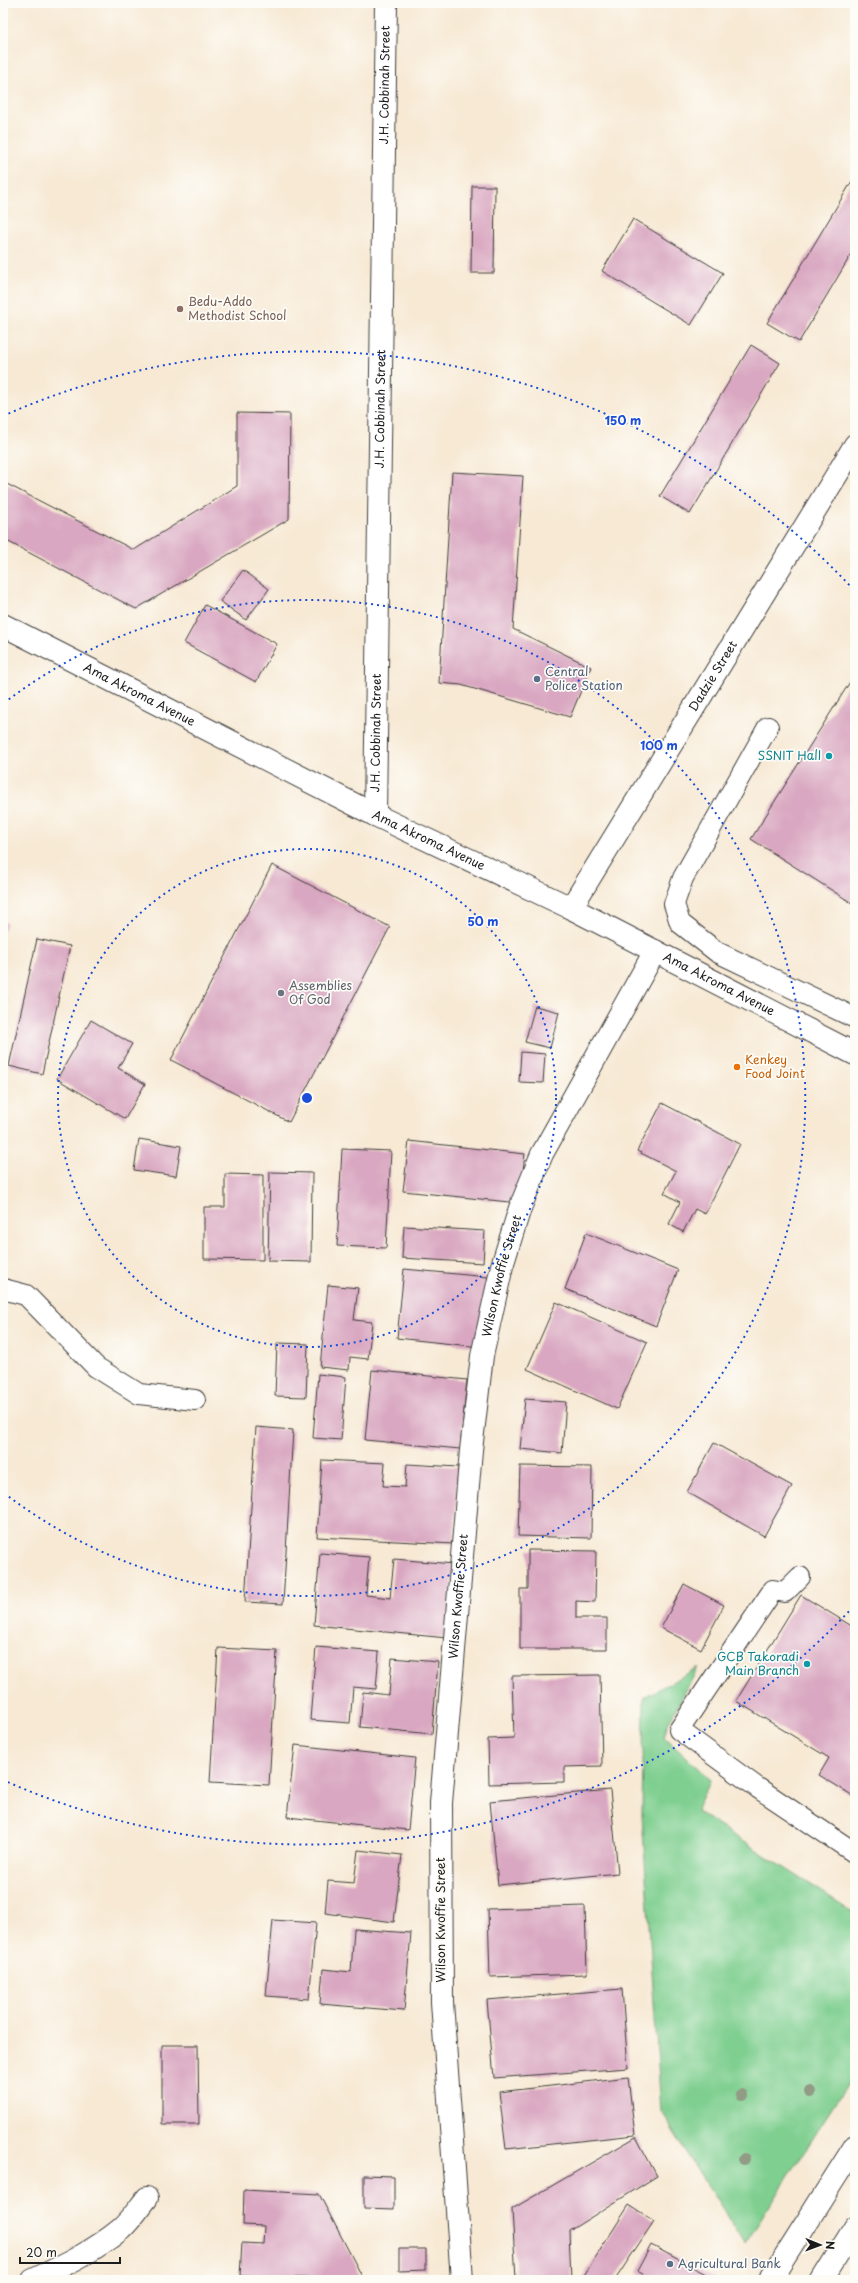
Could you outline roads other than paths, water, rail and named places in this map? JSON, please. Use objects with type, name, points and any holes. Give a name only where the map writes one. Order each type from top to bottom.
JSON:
[{"type":"street","name":"J.H. Cobbinah Street","points":[[375,815],[386,3]]},
{"type":"street","name":"Dadzie Street","points":[[571,908],[855,445]]},
{"type":"street","name":"Ama Akroma Avenue","points":[[3,625],[375,815],[571,908],[855,1054]]},
{"type":"street","name":"Wilson Kwoffie Street","points":[[462,2280],[442,2002],[440,1803],[471,1450],[482,1356],[502,1266],[520,1208],[542,1154],[655,951]]},
{"type":"street","points":[[770,2280],[855,2146]]},
{"type":"street","points":[[33,2280],[61,2266],[110,2237],[122,2228],[147,2198]]},
{"type":"street","points":[[822,2280],[855,2227]]},
{"type":"lane","points":[[768,727],[683,878],[674,904],[680,923],[717,952],[855,1018]]},
{"type":"lane","points":[[703,977],[717,952]]},
{"type":"lane","points":[[3,1289],[26,1295],[96,1367],[139,1394],[195,1400]]},
{"type":"lane","points":[[800,1576],[786,1592],[773,1590],[679,1730],[758,1788],[855,1853]]},
{"type":"place","name":"Bedu-Addo Methodist School","points":[[180,309]]},
{"type":"place","name":"Central Police Station","points":[[537,679]]},
{"type":"place","name":"SSNIT Hall","points":[[829,756]]},
{"type":"place","name":"Assemblies Of God","points":[[281,993]]},
{"type":"place","name":"Kenkey Food Joint","points":[[737,1067]]},
{"type":"place","name":"GCB Takoradi Main Branch","points":[[807,1664]]},
{"type":"place","name":"Agricultural Bank","points":[[670,2264]]}]
